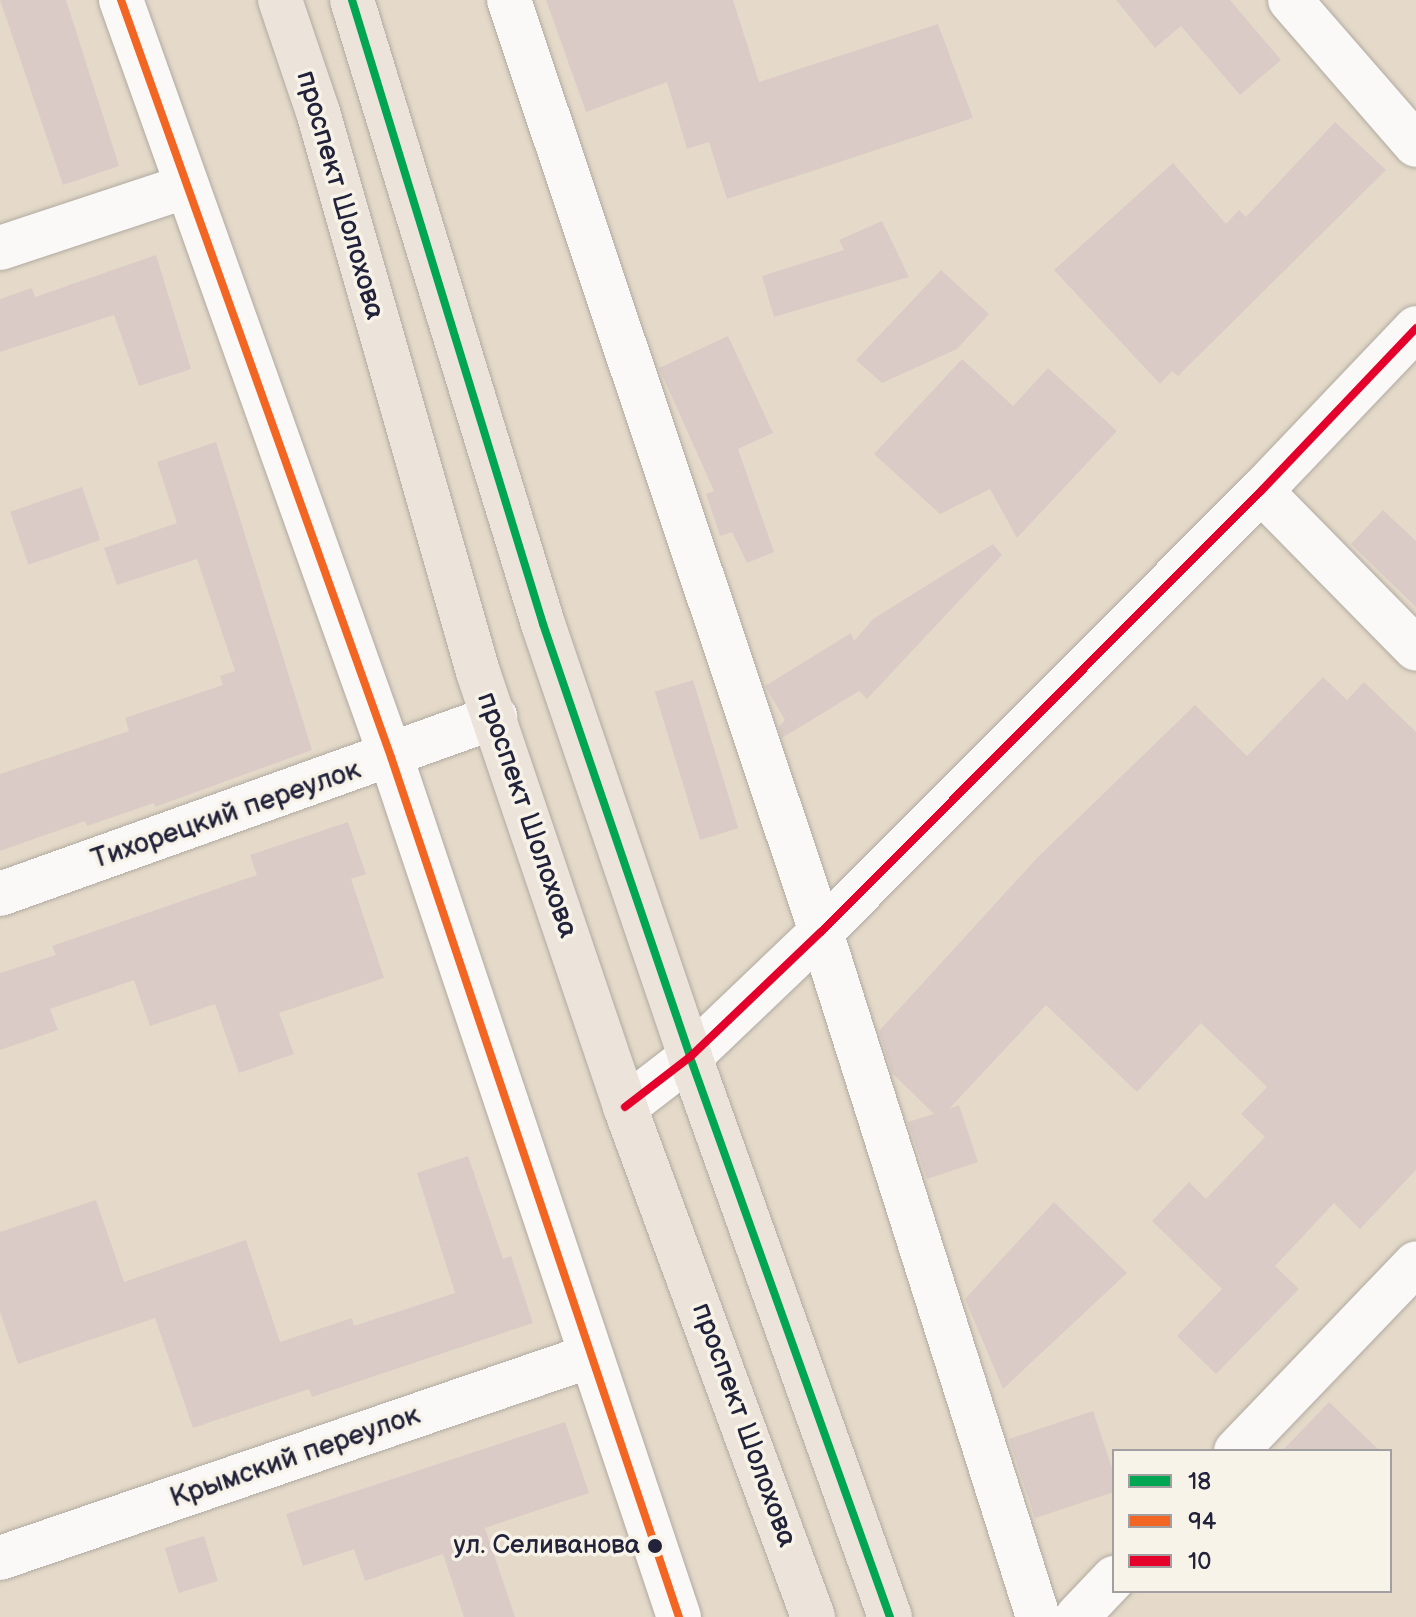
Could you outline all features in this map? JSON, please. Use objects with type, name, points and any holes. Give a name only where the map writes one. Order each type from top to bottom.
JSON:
[{"type":"main road","name":"проспект Шолохова","points":[[280,0],[495,717],[625,1107],[813,1617]]},
{"type":"main road","points":[[352,0],[543,624],[690,1057],[890,1617]]},
{"type":"street","points":[[121,0],[184,187],[391,757],[679,1617]]},
{"type":"street","points":[[509,0],[821,932],[1038,1617]]},
{"type":"street","points":[[1290,0],[1416,145]]},
{"type":"street","points":[[0,248],[184,187]]},
{"type":"street","points":[[625,1107],[690,1057],[821,932],[1261,491],[1416,328]]},
{"type":"street","points":[[1261,491],[1416,649]]},
{"type":"street","name":"Тихорецкий переулок","points":[[0,894],[391,757],[495,717]]},
{"type":"street","points":[[1238,1449],[1416,1263]]},
{"type":"street","name":"Крымский переулок","points":[[0,1558],[590,1356]]},
{"type":"street","points":[[1077,1617],[1112,1580]]},
{"type":"building","points":[[0,0],[66,0],[119,166],[63,185]]},
{"type":"building","points":[[546,0],[733,0],[759,82],[938,24],[973,118],[727,199],[709,142],[687,149],[667,82],[586,112]]},
{"type":"building","points":[[1116,0],[1230,0],[1281,60],[1240,95],[1181,26],[1155,48]]},
{"type":"building","points":[[1335,122],[1386,170],[1178,376],[1172,371],[1160,384],[1054,270],[1173,163],[1226,224],[1239,210],[1246,217]]},
{"type":"building","points":[[882,221],[909,277],[774,317],[762,276],[844,250],[839,240]]},
{"type":"building","points":[[156,255],[191,369],[139,386],[114,315],[0,352],[0,299],[32,288],[35,297]]},
{"type":"building","points":[[941,270],[989,314],[957,349],[882,383],[856,360]]},
{"type":"building","points":[[728,336],[773,433],[738,449],[774,552],[747,563],[732,532],[720,536],[706,494],[714,491],[659,368]]},
{"type":"building","points":[[962,359],[1013,406],[1048,368],[1117,431],[1017,538],[990,489],[940,514],[874,454]]},
{"type":"building","points":[[216,442],[312,750],[155,807],[154,803],[87,826],[85,821],[0,851],[0,774],[129,731],[125,718],[223,685],[220,676],[235,671],[197,559],[117,585],[104,548],[177,523],[157,462]]},
{"type":"building","points":[[82,487],[100,540],[28,565],[10,512]]},
{"type":"building","points":[[1383,510],[1416,541],[1416,607],[1351,544]]},
{"type":"building","points":[[993,544],[1002,555],[867,699],[859,691],[782,738],[779,727],[785,720],[765,686],[851,633],[854,641],[873,619]]},
{"type":"building","points":[[1323,677],[1347,700],[1364,682],[1416,732],[1416,1170],[1360,1229],[1334,1203],[1275,1266],[1299,1289],[1216,1374],[1177,1336],[1222,1289],[1152,1221],[1189,1182],[1206,1199],[1265,1137],[1241,1114],[1267,1087],[1201,1023],[1137,1092],[1046,1005],[949,1109],[959,1105],[978,1162],[927,1179],[908,1122],[934,1114],[892,1073],[879,1031],[1037,858],[1195,705],[1247,756]]},
{"type":"building","points":[[693,680],[738,828],[700,840],[655,692]]},
{"type":"building","points":[[348,822],[366,874],[351,879],[384,978],[279,1013],[294,1054],[239,1073],[215,1004],[150,1026],[134,980],[50,1009],[58,1030],[0,1050],[0,973],[56,955],[52,946],[257,875],[250,855]]},
{"type":"building","points":[[468,1156],[503,1259],[511,1256],[533,1323],[312,1397],[309,1389],[193,1428],[155,1318],[18,1364],[0,1312],[0,1232],[96,1200],[124,1282],[246,1240],[280,1342],[352,1318],[354,1326],[455,1293],[417,1173]]},
{"type":"building","points":[[1054,1202],[1127,1273],[1003,1389],[965,1299]]},
{"type":"building","points":[[1329,1402],[1378,1449],[1284,1449]]},
{"type":"building","points":[[1093,1411],[1112,1468],[1112,1493],[1035,1518],[1009,1439]]},
{"type":"building","points":[[565,1422],[589,1493],[485,1528],[515,1617],[464,1617],[443,1554],[365,1581],[354,1549],[303,1566],[286,1514]]},
{"type":"building","points":[[204,1536],[218,1581],[179,1593],[165,1548]]},
{"type":"transit line","name":"94","points":[[121,0],[391,757],[679,1617]]},
{"type":"transit line","name":"18","points":[[352,0],[543,624],[690,1057],[890,1617]]},
{"type":"transit line","name":"10","points":[[625,1107],[690,1057],[821,932],[1261,491],[1416,328]]},
{"type":"place","name":"ул. Селиванова","points":[[655,1546]]}]
